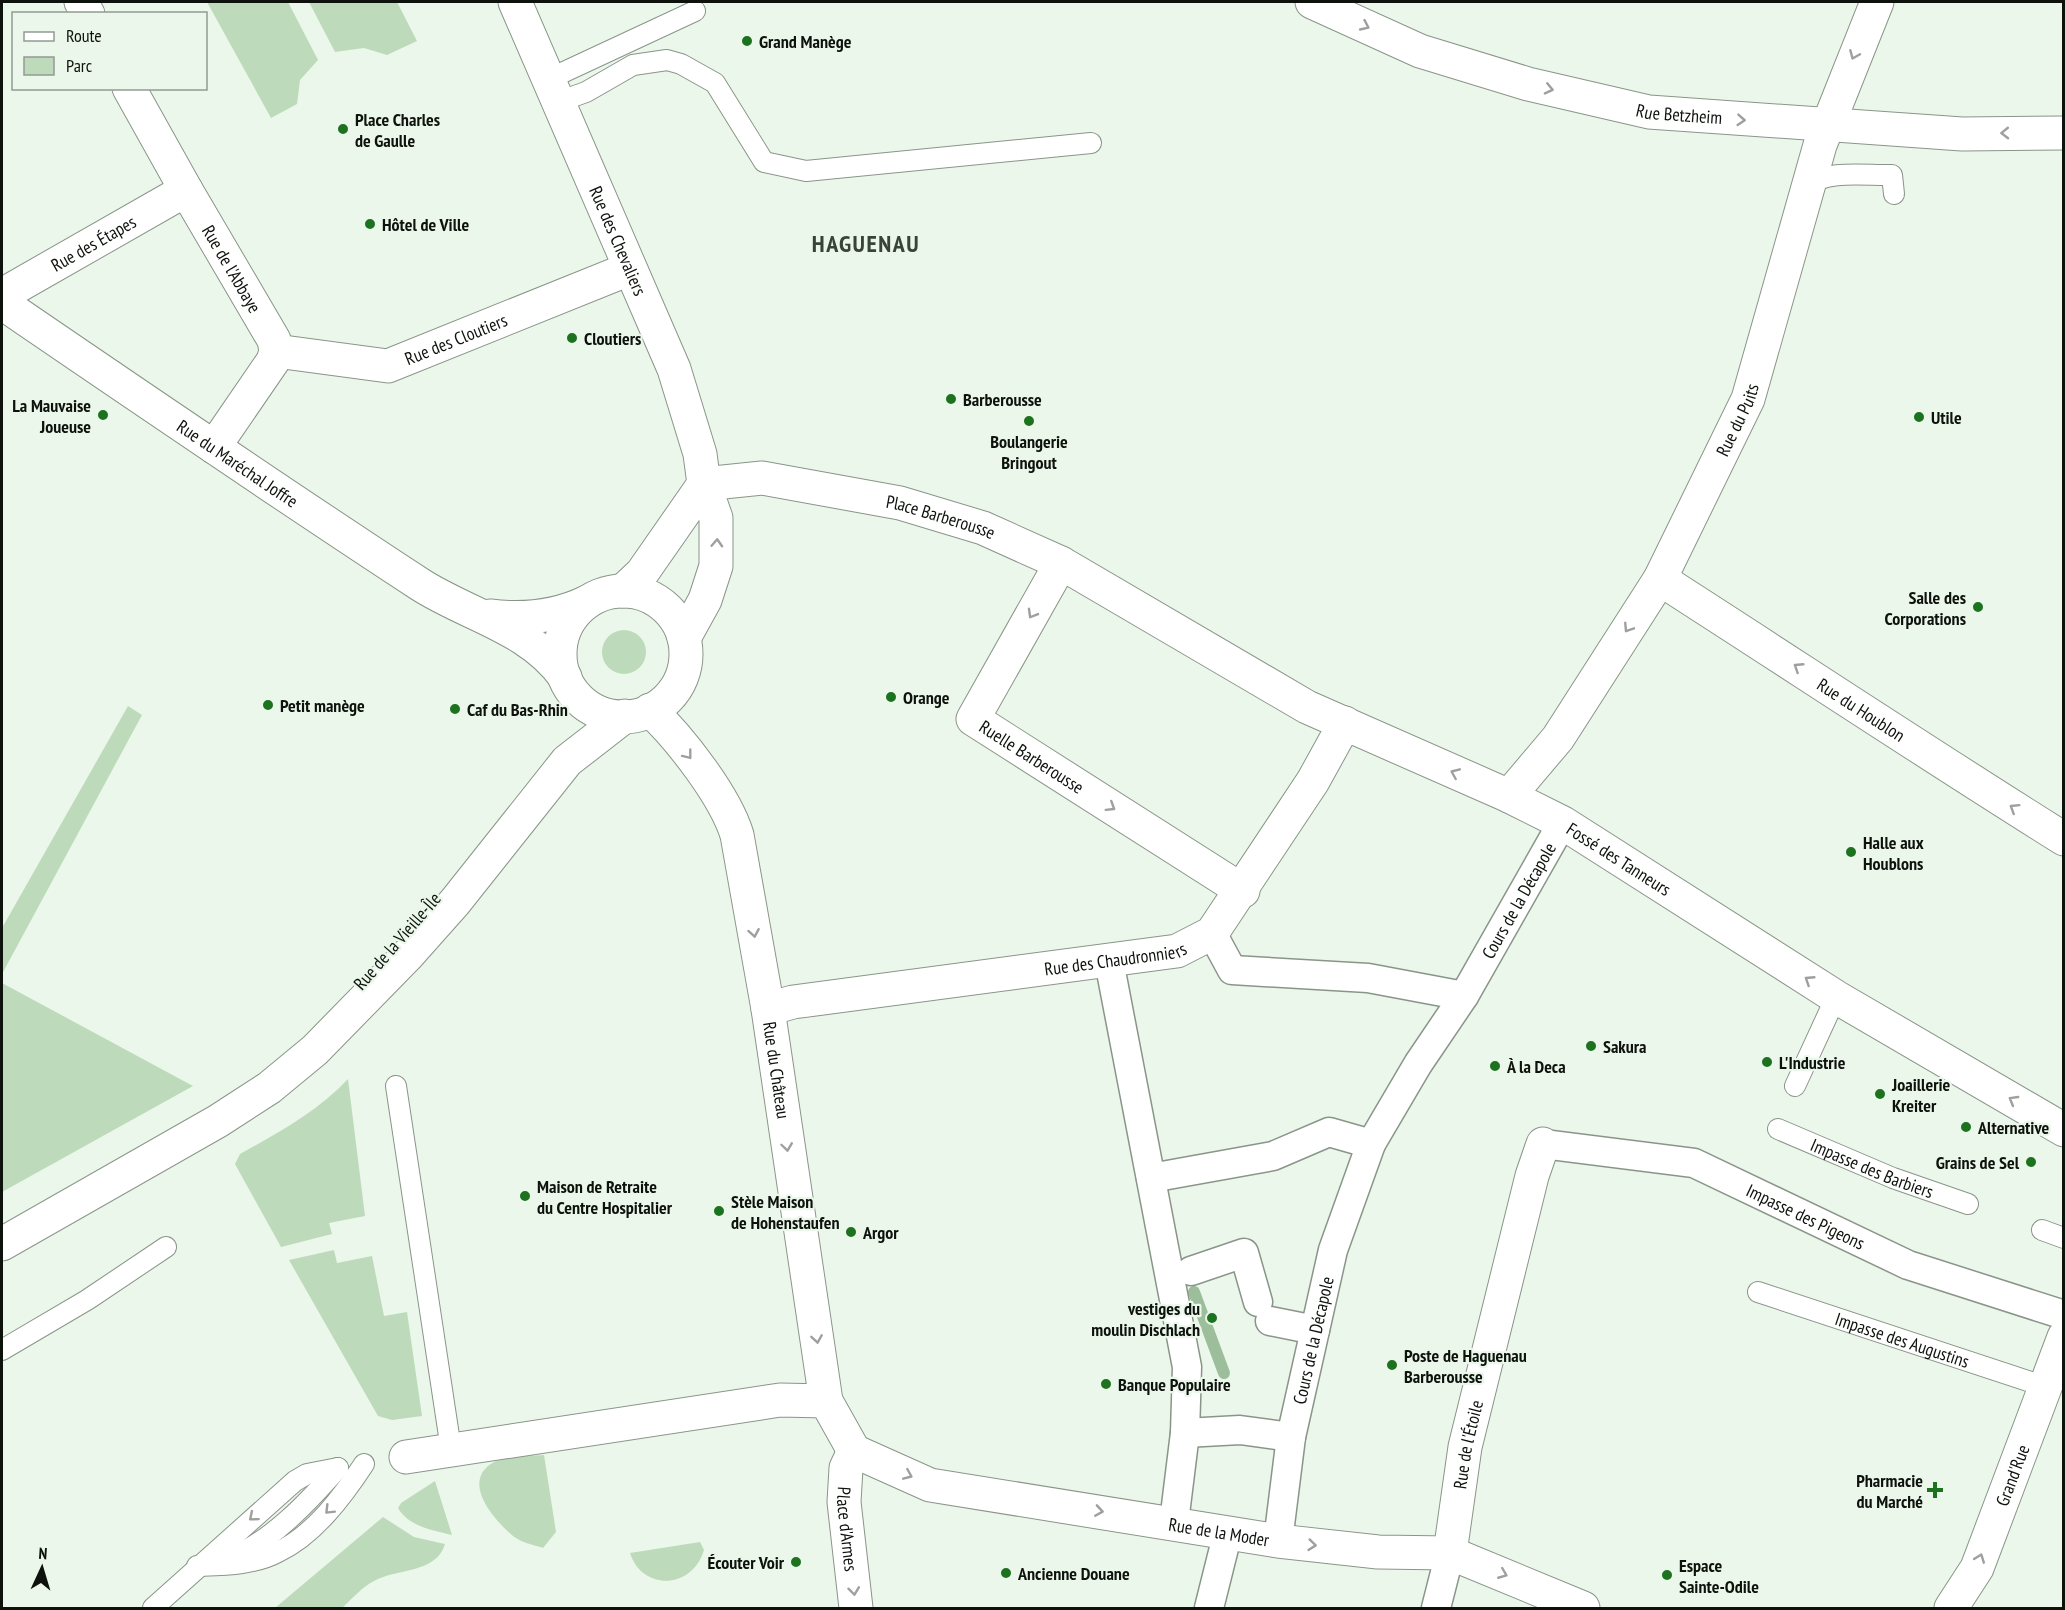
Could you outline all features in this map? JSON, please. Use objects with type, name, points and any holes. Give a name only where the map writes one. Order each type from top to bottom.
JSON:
[{"type":"street","name":"Rue des Chevaliers","points":[[515,2],[684,399],[700,454],[704,484]]},
{"type":"street","name":"Rue Betzheim","points":[[1312,2],[1420,51],[1528,84],[1648,112],[1962,134],[2064,133]]},
{"type":"street","name":"Rue du Puits","points":[[1509,796],[1558,738],[1660,579],[1748,399],[1807,186],[1827,125],[1877,2]]},
{"type":"street","name":"Rue de l'Abbaye","points":[[130,90],[274,340],[276,351]]},
{"type":"street","name":"Rue des Étapes","points":[[2,295],[186,190]]},
{"type":"street","name":"Rue des Cloutiers","points":[[276,351],[388,366],[629,269]]},
{"type":"street","name":"Rue du Maréchal Joffre","points":[[2,303],[214,447],[284,506],[384,572],[436,594],[531,641],[550,657],[567,681]]},
{"type":"street","points":[[214,447],[273,361],[276,351]]},
{"type":"street","name":"Place Barberousse","points":[[704,484],[762,478],[900,503],[983,528],[1061,563],[1159,620]]},
{"type":"street","points":[[623,591],[642,573],[704,484]]},
{"type":"street","points":[[684,638],[705,600],[716,566],[716,518],[704,484]]},
{"type":"street","name":"Ruelle Barberousse","points":[[1061,563],[973,719],[1243,891]]},
{"type":"street","name":"Rue du Houblon","points":[[1660,579],[1802,670],[1873,719],[2064,839]]},
{"type":"street","points":[[567,681],[579,698],[608,715],[638,713],[665,700],[677,685],[686,657],[684,638],[675,619],[662,604],[643,594],[623,591],[604,594],[587,602],[568,623],[562,640],[560,658],[575,715],[567,761]]},
{"type":"street","name":"Rue du Maréchal Joffre","points":[[479,615],[520,618],[546,616],[570,610],[587,602]]},
{"type":"street","name":"Fossé des Tanneurs","points":[[1159,620],[1282,694],[1391,746],[1509,796],[1563,823],[1836,997],[2064,1130]]},
{"type":"street","name":"Rue de la Vieille-Île","points":[[2,1244],[218,1121],[287,1073],[400,934],[438,894],[520,821],[567,761],[638,713]]},
{"type":"street","name":"Rue du Château","points":[[638,713],[661,720],[713,788],[733,820],[768,1009],[826,1401],[854,1451]]},
{"type":"street","name":"Rue des Chaudronniers","points":[[768,1009],[793,1002],[1177,951],[1212,933],[1243,891],[1313,781],[1345,723]]},
{"type":"street","name":"Cours de la Décapole","points":[[1278,1541],[1291,1437],[1333,1250],[1371,1144],[1418,1064],[1464,996],[1556,834]]},
{"type":"street","points":[[1212,933],[1232,970],[1368,978],[1464,996]]},
{"type":"street","points":[[1109,961],[1151,1178],[1180,1255],[1187,1367],[1185,1433],[1173,1522]]},
{"type":"street","points":[[1151,1178],[1273,1156],[1329,1132],[1371,1144]]},
{"type":"street","name":"Impasse des Pigeons","points":[[1543,1144],[1694,1162],[1908,1265],[2064,1316]]},
{"type":"street","name":"Rue de l'Étoile","points":[[1436,1608],[1450,1553],[1465,1447],[1532,1176],[1543,1144]]},
{"type":"street","points":[[1180,1255],[1244,1253],[1264,1311],[1315,1329]]},
{"type":"street","name":"Grand'Rue","points":[[1951,1608],[1977,1568],[2051,1392],[2064,1337]]},
{"type":"street","points":[[406,1458],[451,1449],[780,1400],[826,1401]]},
{"type":"street","points":[[1185,1433],[1237,1420],[1291,1437]]},
{"type":"street","name":"Rue de la Moder","points":[[854,1451],[930,1485],[1173,1522],[1278,1541],[1378,1552],[1450,1553],[1583,1608]]},
{"type":"street","name":"Place d'Armes","points":[[854,1451],[846,1468],[844,1502],[856,1608]]},
{"type":"street","points":[[1209,1608],[1228,1532]]},
{"type":"lane","points":[[553,91],[695,11]]},
{"type":"lane","points":[[553,91],[586,92],[633,65],[667,60],[681,64],[715,83],[764,162],[806,171],[1091,144]]},
{"type":"lane","points":[[1807,186],[1818,179],[1833,176],[1892,175],[1894,194]]},
{"type":"lane","points":[[1795,1086],[1836,997]]},
{"type":"lane","points":[[396,1086],[451,1449]]},
{"type":"lane","name":"Impasse des Barbiers","points":[[1778,1129],[1893,1178],[1968,1204]]},
{"type":"lane","points":[[2042,1230],[2064,1238]]},
{"type":"lane","points":[[2,1350],[87,1300],[166,1246]]},
{"type":"lane","name":"Impasse des Augustins","points":[[1758,1292],[2051,1392]]},
{"type":"lane","points":[[197,1566],[236,1564],[279,1552],[332,1508],[364,1464]]},
{"type":"lane","points":[[153,1608],[197,1566],[295,1481],[307,1474],[338,1468],[297,1510],[256,1544],[232,1558],[197,1566]]},
{"type":"green space","points":[[207,2],[288,2],[318,60],[300,80],[297,104],[271,118]]},
{"type":"green space","points":[[309,2],[397,2],[417,41],[387,55],[364,48],[335,52]]},
{"type":"green space","points":[[624,630],[640,636],[646,652],[640,668],[624,674],[608,668],[602,652],[608,636]]},
{"type":"green space","points":[[128,706],[142,715],[2,974],[2,928]]},
{"type":"green space","points":[[2,983],[193,1086],[2,1192]]},
{"type":"green space","points":[[348,1079],[365,1216],[329,1223],[332,1234],[281,1247],[235,1164],[240,1154],[324,1102]]},
{"type":"green space","points":[[334,1250],[337,1263],[372,1256],[384,1316],[407,1312],[422,1416],[392,1420],[378,1416],[289,1260]]},
{"type":"green space","points":[[544,1455],[556,1532],[543,1548],[516,1538],[505,1529],[483,1500],[480,1479],[484,1470],[499,1460]]},
{"type":"green space","points":[[435,1481],[452,1535],[415,1524],[408,1520],[398,1508],[401,1503]]},
{"type":"green space","points":[[383,1517],[414,1537],[445,1544],[440,1554],[425,1565],[374,1581],[342,1608],[275,1608]]},
{"type":"green space","points":[[700,1542],[704,1550],[698,1563],[689,1573],[678,1579],[667,1581],[645,1574],[636,1565],[630,1553]]},
{"type":"waterway","points":[[1194,1292],[1224,1373]]},
{"type":"place","name":"Grand Manège","points":[[747,41]]},
{"type":"place","name":"Place Charles de Gaulle","points":[[343,129]]},
{"type":"place","name":"Hôtel de Ville","points":[[370,224]]},
{"type":"place","name":"Cloutiers","points":[[572,338]]},
{"type":"place","name":"Barberousse","points":[[951,399]]},
{"type":"place","name":"La Mauvaise Joueuse","points":[[103,415]]},
{"type":"place","name":"Utile","points":[[1919,417]]},
{"type":"place","name":"Boulangerie Bringout","points":[[1029,421]]},
{"type":"place","name":"Salle des Corporations","points":[[1978,607]]},
{"type":"place","name":"Orange","points":[[891,697]]},
{"type":"place","name":"Petit manège","points":[[268,705]]},
{"type":"place","name":"Caf du Bas-Rhin","points":[[455,709]]},
{"type":"place","name":"Halle aux Houblons","points":[[1851,852]]},
{"type":"place","name":"Sakura","points":[[1591,1046]]},
{"type":"place","name":"L'Industrie","points":[[1767,1062]]},
{"type":"place","name":"À la Deca","points":[[1495,1066]]},
{"type":"place","name":"Joaillerie Kreiter","points":[[1880,1094]]},
{"type":"place","name":"Alternative","points":[[1966,1127]]},
{"type":"place","name":"Grains de Sel","points":[[2031,1162]]},
{"type":"place","name":"Maison de Retraite du Centre Hospitalier","points":[[525,1196]]},
{"type":"place","name":"Stèle Maison de Hohenstaufen","points":[[719,1211]]},
{"type":"place","name":"Argor","points":[[851,1232]]},
{"type":"place","name":"vestiges du moulin Dischlach","points":[[1212,1318]]},
{"type":"place","name":"Poste de Haguenau Barberousse","points":[[1392,1365]]},
{"type":"place","name":"Banque Populaire","points":[[1106,1384]]},
{"type":"place","name":"Pharmacie du Marché","points":[[1935,1490]]},
{"type":"place","name":"Écouter Voir","points":[[796,1562]]},
{"type":"place","name":"Ancienne Douane","points":[[1006,1573]]},
{"type":"place","name":"Espace Sainte-Odile","points":[[1667,1575]]},
{"type":"district","name":"HAGUENAU","points":[[866,243]]}]
